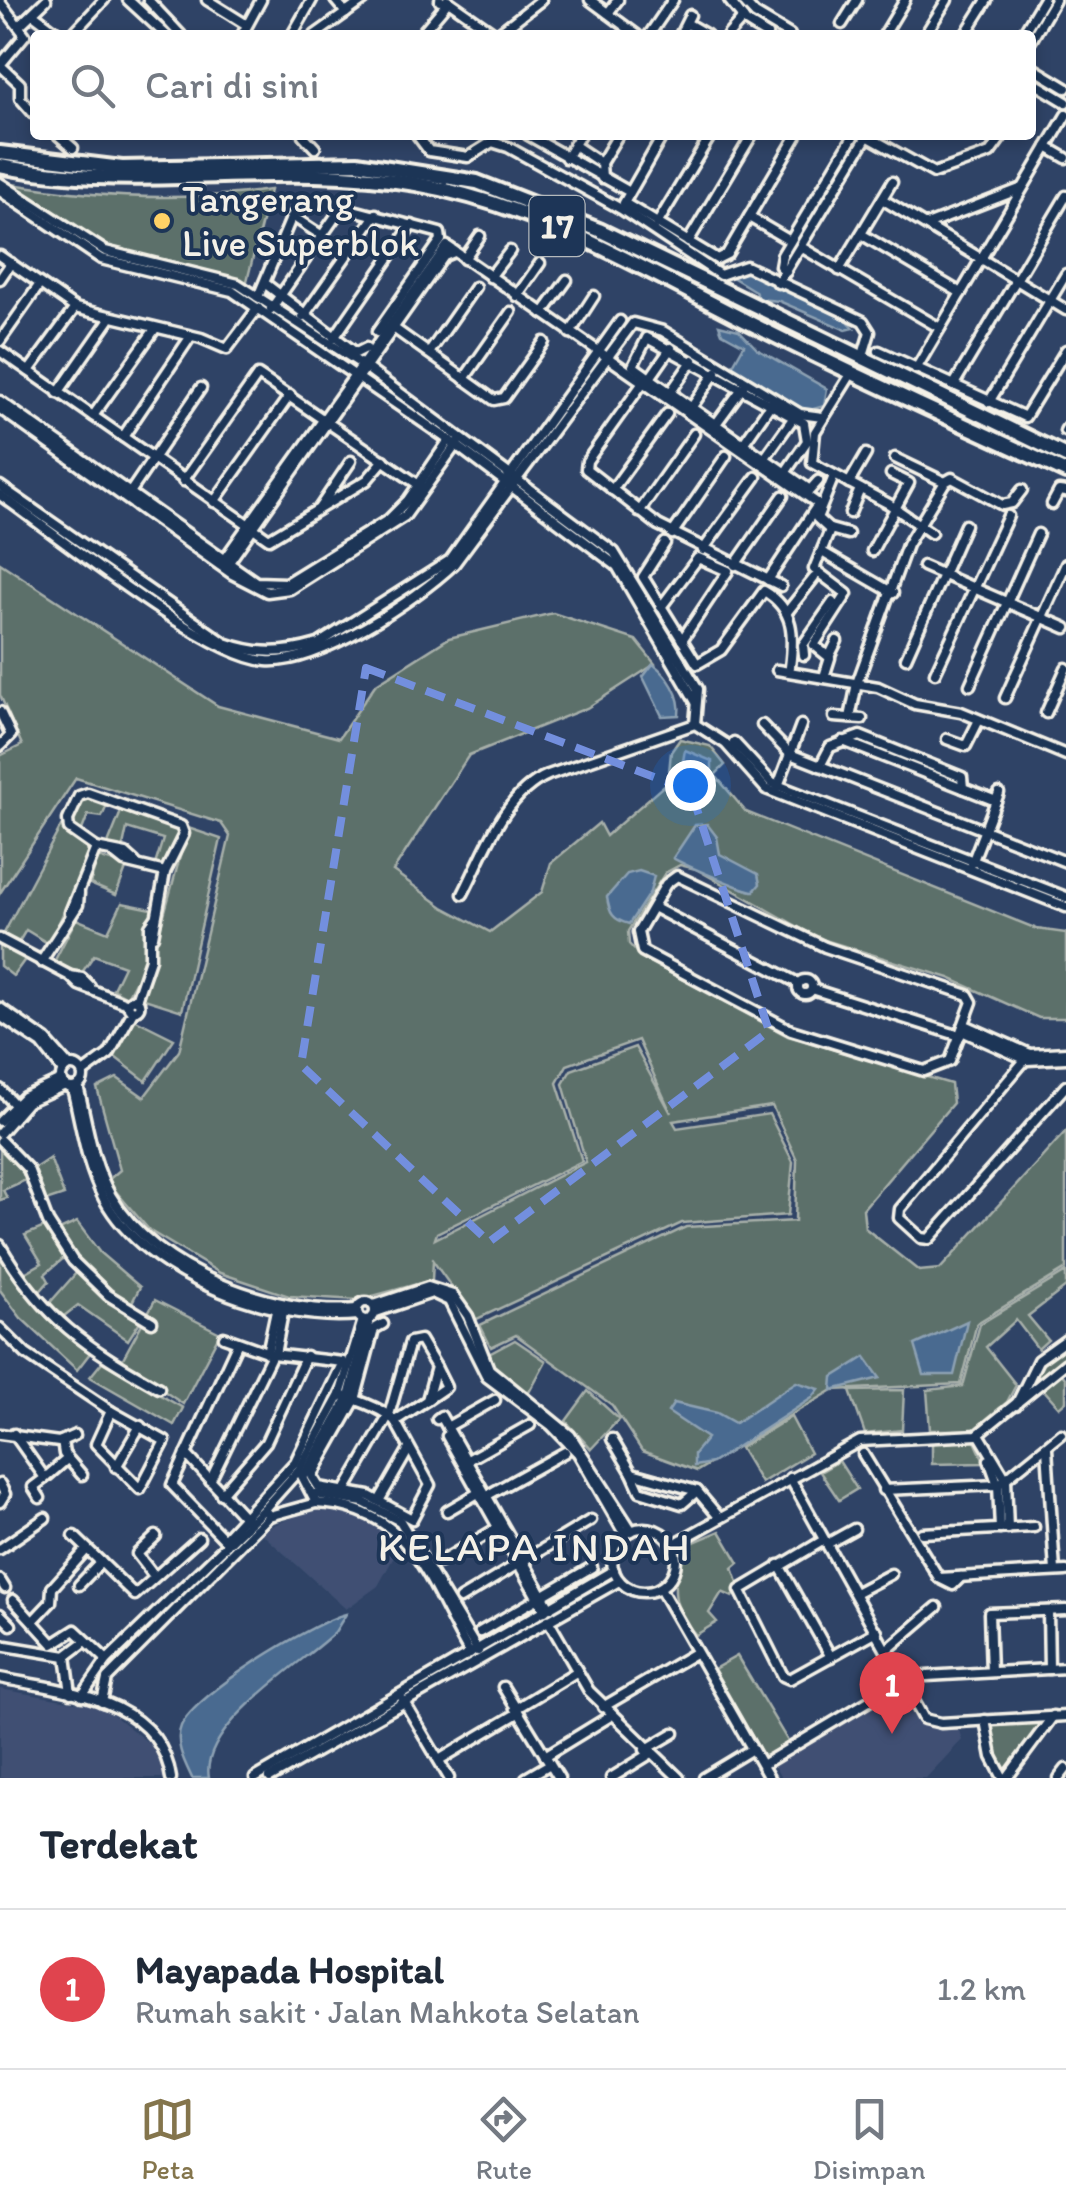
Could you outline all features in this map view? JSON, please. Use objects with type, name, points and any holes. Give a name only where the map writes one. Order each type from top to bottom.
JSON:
[{"type":"highway","name":"17","points":[[0,152],[122,168],[357,163],[477,182],[599,230],[1066,456]]},
{"type":"highway","name":"17","points":[[0,166],[118,181],[355,176],[473,196],[593,241],[750,323],[1066,472]]},
{"type":"street","points":[[20,24],[46,0]]},
{"type":"street","points":[[76,30],[104,0]]},
{"type":"street","points":[[128,0],[161,30]]},
{"type":"street","points":[[148,0],[175,30]]},
{"type":"street","points":[[244,30],[261,0]]},
{"type":"street","points":[[295,30],[312,0]]},
{"type":"street","points":[[335,0],[346,13]]},
{"type":"street","points":[[319,30],[364,0]]},
{"type":"street","points":[[502,30],[540,0]]},
{"type":"street","points":[[590,0],[630,30]]},
{"type":"street","points":[[608,13],[618,0]]},
{"type":"street","points":[[651,30],[672,0]]},
{"type":"street","points":[[728,0],[742,18],[759,30]]},
{"type":"street","points":[[742,0],[754,14],[779,30]]},
{"type":"street","points":[[842,24],[857,0]]},
{"type":"street","points":[[887,30],[905,0]]},
{"type":"street","points":[[928,30],[946,0]]},
{"type":"street","points":[[968,30],[986,0]]},
{"type":"street","points":[[1025,30],[1042,0]]},
{"type":"street","points":[[1036,32],[1055,0]]},
{"type":"street","points":[[209,1],[246,25]]},
{"type":"street","points":[[424,30],[444,1],[488,30]]},
{"type":"street","points":[[0,2],[20,24],[25,36],[0,65],[20,84],[20,98],[30,109]]},
{"type":"street","points":[[0,22],[8,13]]},
{"type":"street","points":[[34,14],[55,30]]},
{"type":"street","points":[[732,30],[742,18]]},
{"type":"street","points":[[683,30],[689,19],[701,30]]},
{"type":"street","points":[[1036,70],[1066,88]]},
{"type":"street","points":[[1036,84],[1066,102]]},
{"type":"street","points":[[916,369],[1066,116]]},
{"type":"street","points":[[63,140],[72,148]]},
{"type":"street","points":[[308,140],[314,148]]},
{"type":"street","points":[[420,140],[428,150],[464,157],[497,142],[621,209],[720,275],[746,266],[866,323],[870,332],[864,352]]},
{"type":"street","points":[[544,140],[566,158],[628,191]]},
{"type":"street","points":[[566,158],[577,140]]},
{"type":"street","points":[[602,178],[601,162],[615,140]]},
{"type":"street","points":[[660,140],[628,191],[625,205],[722,258],[794,140]]},
{"type":"street","points":[[656,224],[708,140]]},
{"type":"street","points":[[688,242],[749,140]]},
{"type":"street","points":[[786,272],[780,261],[851,140]]},
{"type":"street","points":[[778,283],[865,140]]},
{"type":"street","points":[[874,140],[934,172],[990,153],[999,140]]},
{"type":"street","points":[[574,145],[601,162]]},
{"type":"street","points":[[1048,147],[1066,158]]},
{"type":"street","points":[[840,270],[892,182]]},
{"type":"street","points":[[0,183],[105,250],[228,279],[258,303]]},
{"type":"street","points":[[926,226],[1023,188]]},
{"type":"street","points":[[0,191],[101,259],[216,285],[258,303],[361,370],[512,481],[613,563],[698,689],[695,724]]},
{"type":"street","points":[[954,386],[1066,196]]},
{"type":"street","points":[[882,198],[1066,310]]},
{"type":"street","points":[[266,285],[278,296],[304,317],[358,354],[364,352],[442,237],[376,214],[342,208],[321,235],[278,296],[270,310]]},
{"type":"street","points":[[304,317],[376,214]]},
{"type":"street","points":[[0,256],[74,308],[230,349],[258,303],[293,216],[321,235]]},
{"type":"street","points":[[748,218],[790,241]]},
{"type":"street","points":[[334,338],[412,225]]},
{"type":"street","points":[[861,234],[961,293]]},
{"type":"street","points":[[464,259],[480,236]]},
{"type":"street","points":[[801,247],[940,328]]},
{"type":"street","points":[[490,277],[510,251]]},
{"type":"street","points":[[224,564],[444,256],[454,252],[601,355],[670,393],[713,428],[807,487],[812,490],[818,480]]},
{"type":"street","points":[[516,296],[540,262]]},
{"type":"street","points":[[0,279],[11,264]]},
{"type":"street","points":[[989,402],[1066,274]]},
{"type":"street","points":[[543,313],[566,280]]},
{"type":"street","points":[[0,341],[40,284]]},
{"type":"street","points":[[429,353],[475,287]]},
{"type":"street","points":[[570,333],[594,296]]},
{"type":"street","points":[[29,372],[74,308]]},
{"type":"street","points":[[464,379],[512,312]]},
{"type":"street","points":[[58,393],[110,320]]},
{"type":"street","points":[[0,494],[191,626],[225,643],[281,654],[318,644],[450,560],[512,481],[623,324],[646,323],[800,414],[822,417]]},
{"type":"street","points":[[392,327],[491,399],[501,400],[544,342]]},
{"type":"street","points":[[93,416],[155,329]]},
{"type":"street","points":[[122,437],[191,336]]},
{"type":"street","points":[[768,580],[816,505],[646,381],[631,364],[651,338],[808,428],[807,442],[785,473]]},
{"type":"street","points":[[672,348],[586,461],[586,469],[672,534],[781,586]]},
{"type":"street","points":[[878,351],[1026,416],[1066,350]]},
{"type":"street","points":[[0,351],[250,527],[275,539],[367,480],[384,460]]},
{"type":"street","points":[[670,393],[693,360]]},
{"type":"street","points":[[691,408],[716,372]]},
{"type":"street","points":[[183,481],[258,375],[422,484]]},
{"type":"street","points":[[848,378],[822,417],[814,436],[811,461],[896,508],[931,533]]},
{"type":"street","points":[[128,495],[201,388]]},
{"type":"street","points":[[713,428],[743,388]]},
{"type":"street","points":[[214,502],[290,395]]},
{"type":"street","points":[[0,400],[224,564],[256,582],[286,583],[388,520],[455,441]]},
{"type":"street","points":[[743,444],[772,404]]},
{"type":"street","points":[[0,409],[128,495]]},
{"type":"street","points":[[612,490],[667,414]]},
{"type":"street","points":[[764,459],[794,417]]},
{"type":"street","points":[[639,512],[694,434]]},
{"type":"street","points":[[849,484],[866,454]]},
{"type":"street","points":[[672,534],[726,456]]},
{"type":"street","points":[[894,458],[945,482]]},
{"type":"street","points":[[316,513],[351,462]]},
{"type":"street","points":[[872,551],[909,484],[891,474]]},
{"type":"street","points":[[834,476],[816,519],[830,529],[848,534]]},
{"type":"street","points":[[703,550],[756,477]]},
{"type":"street","points":[[850,718],[857,682],[918,526],[945,482],[952,478],[1005,506],[1022,490]]},
{"type":"street","points":[[0,486],[191,626]]},
{"type":"street","points":[[850,513],[860,489]]},
{"type":"street","points":[[1052,504],[1059,491],[1066,492]]},
{"type":"street","points":[[735,565],[784,496]]},
{"type":"street","points":[[936,672],[1008,516]]},
{"type":"street","points":[[906,658],[965,525]]},
{"type":"street","points":[[825,657],[814,646],[847,593],[815,570],[830,529]]},
{"type":"street","points":[[970,685],[1038,534]]},
{"type":"street","points":[[664,542],[642,575],[700,666],[722,650],[762,592],[787,612],[794,638],[790,667]]},
{"type":"street","points":[[822,552],[893,594]]},
{"type":"street","points":[[661,607],[698,558],[728,572],[682,640]]},
{"type":"street","points":[[1005,698],[1045,619],[1066,564]]},
{"type":"street","points":[[922,566],[1066,629]]},
{"type":"street","points":[[787,612],[814,578]]},
{"type":"street","points":[[792,654],[804,650],[834,602]]},
{"type":"street","points":[[651,618],[696,702]]},
{"type":"street","points":[[794,638],[804,650],[825,657]]},
{"type":"street","points":[[824,677],[825,657],[837,642]]},
{"type":"street","points":[[681,659],[690,653]]},
{"type":"street","points":[[1046,712],[1066,668]]},
{"type":"street","points":[[777,670],[857,682],[915,704],[979,720],[1066,755]]},
{"type":"street","points":[[0,712],[11,735],[0,746]]},
{"type":"street","points":[[834,717],[862,718]]},
{"type":"street","points":[[947,739],[966,746],[979,720]]},
{"type":"street","points":[[695,724],[726,744],[766,789],[1066,897]]},
{"type":"street","points":[[463,894],[498,826],[528,786],[548,775],[695,724]]},
{"type":"street","points":[[762,724],[790,754],[1066,862]]},
{"type":"street","points":[[778,786],[800,725]]},
{"type":"street","points":[[820,766],[828,748],[844,741],[962,788],[998,796],[971,865]]},
{"type":"street","points":[[734,742],[778,786],[1066,907]]},
{"type":"street","points":[[0,1121],[16,1106],[83,1074],[108,1054],[132,1005],[153,936],[150,926],[158,915],[165,872],[184,834],[181,826],[82,793],[67,824],[96,848],[124,862],[165,872]]},
{"type":"street","points":[[41,962],[70,913],[96,848]]},
{"type":"street","points":[[683,876],[826,948],[955,988],[972,1002],[962,1031],[948,1063],[924,1071],[792,1030],[642,951],[636,938],[666,884],[683,876]]},
{"type":"street","points":[[653,908],[798,984],[808,980],[812,989],[962,1031],[1029,1057],[1066,1055]]},
{"type":"street","points":[[0,939],[70,976],[78,986],[90,986],[132,1005]]},
{"type":"street","points":[[0,1012],[42,1044],[68,1079],[109,1194],[150,1243],[261,1300],[362,1316]]},
{"type":"street","points":[[1029,1057],[904,1202],[899,1218],[921,1238],[929,1239],[1066,1086]]},
{"type":"street","points":[[68,1079],[83,1074]]},
{"type":"street","points":[[68,1079],[95,1178],[130,1234],[166,1261],[236,1297],[279,1311],[362,1316],[375,1308],[432,1294],[449,1301],[487,1377],[551,1425],[578,1453],[628,1533]]},
{"type":"street","points":[[0,1089],[16,1106]]},
{"type":"street","points":[[16,1106],[0,1137],[28,1169],[48,1222],[73,1261],[108,1295],[152,1322]]},
{"type":"street","points":[[0,1245],[26,1289],[62,1327],[103,1357],[159,1388]]},
{"type":"street","points":[[102,1702],[107,1679],[302,1473],[348,1397],[364,1302],[375,1308]]},
{"type":"street","points":[[210,1481],[271,1354],[279,1311]]},
{"type":"street","points":[[348,1397],[392,1418],[430,1484],[412,1520],[379,1501],[346,1489],[322,1488],[312,1476],[374,1329],[382,1324]]},
{"type":"street","points":[[0,1328],[26,1354],[166,1445],[143,1487],[136,1488],[96,1441],[112,1411]]},
{"type":"street","points":[[224,1337],[238,1342],[271,1354],[340,1359],[342,1363],[296,1462],[246,1519],[220,1538],[173,1488],[238,1342]]},
{"type":"street","points":[[1016,1406],[1038,1360],[1066,1340]]},
{"type":"street","points":[[346,1489],[392,1418],[410,1342],[423,1343],[446,1387],[392,1418]]},
{"type":"street","points":[[222,1494],[266,1442],[306,1356]]},
{"type":"street","points":[[428,1400],[436,1367]]},
{"type":"street","points":[[672,1546],[860,1441],[978,1434],[1065,1367]]},
{"type":"street","points":[[495,1400],[447,1427],[441,1416],[438,1418],[522,1562],[576,1672],[603,1706],[679,1778]]},
{"type":"street","points":[[464,1461],[530,1424]]},
{"type":"street","points":[[116,1466],[140,1426]]},
{"type":"street","points":[[4,1431],[62,1441],[74,1435]]},
{"type":"street","points":[[4,1431],[45,1478]]},
{"type":"street","points":[[978,1434],[1002,1482],[1004,1529]]},
{"type":"street","points":[[882,1490],[1002,1482],[1061,1434]]},
{"type":"street","points":[[612,1439],[640,1492],[682,1504],[697,1491]]},
{"type":"street","points":[[62,1441],[68,1459],[82,1476]]},
{"type":"street","points":[[1047,1448],[1055,1571]]},
{"type":"street","points":[[379,1501],[409,1449]]},
{"type":"street","points":[[447,1511],[564,1452]]},
{"type":"street","points":[[186,1454],[246,1519]]},
{"type":"street","points":[[863,1454],[939,1578],[1066,1571]]},
{"type":"street","points":[[40,1498],[33,1488],[68,1459]]},
{"type":"street","points":[[302,1473],[315,1498]]},
{"type":"street","points":[[632,1473],[697,1491],[720,1517]]},
{"type":"street","points":[[790,1478],[928,1722],[1066,1716]]},
{"type":"street","points":[[0,1484],[5,1494],[0,1502]]},
{"type":"street","points":[[82,1696],[107,1660],[202,1567],[267,1512],[315,1498],[360,1509],[398,1532],[474,1653]]},
{"type":"street","points":[[0,1549],[46,1518]]},
{"type":"street","points":[[460,1598],[592,1520]]},
{"type":"street","points":[[440,1562],[501,1526]]},
{"type":"street","points":[[922,1533],[1034,1527]]},
{"type":"street","points":[[854,1529],[741,1588],[739,1594],[783,1676],[790,1679],[877,1632]]},
{"type":"street","points":[[658,1532],[672,1546],[675,1569],[660,1588],[634,1591],[619,1581],[614,1570],[614,1551],[628,1533],[658,1532]]},
{"type":"street","points":[[74,1536],[133,1595],[199,1538]]},
{"type":"street","points":[[154,1576],[136,1554],[156,1536]]},
{"type":"street","points":[[33,1621],[51,1602],[52,1588],[87,1549]]},
{"type":"street","points":[[184,1550],[202,1567]]},
{"type":"street","points":[[79,1585],[102,1562]]},
{"type":"street","points":[[780,1566],[831,1657]]},
{"type":"street","points":[[480,1632],[592,1567]]},
{"type":"street","points":[[255,1778],[402,1698],[614,1570]]},
{"type":"street","points":[[855,1594],[891,1574]]},
{"type":"street","points":[[270,1778],[474,1653],[619,1581]]},
{"type":"street","points":[[660,1588],[769,1778]]},
{"type":"street","points":[[13,1600],[55,1644],[76,1630],[107,1660]]},
{"type":"street","points":[[888,1650],[937,1607]]},
{"type":"street","points":[[991,1672],[990,1613],[1066,1610]]},
{"type":"street","points":[[1048,1612],[1049,1668]]},
{"type":"street","points":[[0,1614],[11,1625],[0,1626]]},
{"type":"street","points":[[0,1644],[66,1656],[82,1644]]},
{"type":"street","points":[[603,1706],[695,1653]]},
{"type":"street","points":[[66,1656],[71,1693]]},
{"type":"street","points":[[762,1765],[904,1679],[1066,1668]]},
{"type":"street","points":[[96,1672],[107,1679]]},
{"type":"street","points":[[439,1760],[576,1672]]},
{"type":"street","points":[[0,1678],[82,1696],[136,1718],[155,1736],[167,1756],[170,1778]]},
{"type":"street","points":[[504,1687],[558,1778]]},
{"type":"street","points":[[402,1698],[449,1778]]},
{"type":"street","points":[[526,1778],[612,1715]]},
{"type":"street","points":[[985,1720],[992,1757],[1005,1778],[1054,1716]]},
{"type":"street","points":[[611,1778],[674,1733]]},
{"type":"street","points":[[704,1778],[752,1748]]},
{"type":"street","points":[[1060,1778],[1066,1769]]},
{"type":"highlighted area","points":[[366,668],[691,791],[769,1031],[489,1242],[301,1065]]},
{"type":"shaded area","points":[[743,269],[848,321],[854,328],[846,330],[779,301],[758,299],[755,291],[732,277]]},
{"type":"shaded area","points":[[719,325],[739,330],[757,349],[827,389],[824,406],[807,411],[730,370],[744,345],[722,333]]},
{"type":"shaded area","points":[[653,664],[673,686],[679,715],[662,716],[643,677]]},
{"type":"shaded area","points":[[685,750],[712,761],[712,797],[687,804],[678,788]]},
{"type":"shaded area","points":[[707,824],[717,837],[720,854],[758,874],[760,884],[754,891],[673,858],[695,825]]},
{"type":"shaded area","points":[[639,871],[654,876],[650,892],[629,924],[613,915],[607,897],[627,874]]},
{"type":"shaded area","points":[[967,1321],[954,1375],[924,1375],[915,1345]]},
{"type":"shaded area","points":[[865,1357],[880,1378],[832,1390],[833,1377]]},
{"type":"shaded area","points":[[796,1382],[819,1389],[812,1398],[712,1463],[694,1466],[694,1454],[707,1438],[668,1412],[674,1403],[717,1413],[735,1423]]},
{"type":"shaded area","points":[[308,1511],[339,1511],[364,1518],[393,1535],[400,1546],[378,1586],[346,1609],[259,1531]]},
{"type":"shaded area","points":[[346,1614],[335,1632],[235,1718],[210,1758],[209,1778],[192,1778],[179,1739],[181,1726],[191,1712],[256,1661]]},
{"type":"shaded area","points":[[900,1688],[925,1727],[957,1724],[962,1740],[926,1778],[781,1778],[773,1764]]},
{"type":"shaded area","points":[[0,1689],[103,1707],[160,1752],[165,1778],[0,1778]]},
{"type":"green space","name":"Tangerang Live Superblok","points":[[6,183],[138,197],[270,190],[246,285],[221,274],[97,245]]},
{"type":"green space","points":[[0,563],[218,706],[339,738],[375,685],[449,638],[553,613],[636,640],[655,664],[587,708],[469,755],[393,871],[443,907],[490,932],[542,892],[551,863],[599,823],[606,836],[668,782],[671,752],[680,739],[710,746],[725,765],[715,775],[746,812],[1037,929],[1066,933],[1066,1018],[1039,1018],[949,978],[818,938],[696,869],[680,865],[665,873],[628,931],[629,944],[642,958],[788,1036],[951,1084],[953,1103],[863,1209],[865,1228],[919,1271],[940,1269],[1066,1131],[1066,1269],[977,1323],[961,1384],[833,1390],[697,1471],[642,1451],[612,1405],[516,1335],[491,1347],[480,1325],[686,1227],[795,1221],[797,1160],[772,1106],[673,1121],[677,1128],[769,1114],[793,1162],[788,1215],[682,1223],[475,1320],[433,1261],[432,1280],[358,1300],[289,1296],[220,1273],[150,1231],[107,1181],[120,1170],[97,1088],[117,1078],[144,1097],[179,1051],[230,836],[221,823],[76,778],[0,893],[0,756],[22,745],[0,695]],"holes":[[[638,1040],[671,1113],[635,1047],[571,1070],[563,1084],[586,1162],[435,1239],[437,1233],[582,1161],[557,1083],[567,1065]]]},
{"type":"green space","points":[[81,797],[108,803],[102,817],[88,815],[82,830],[70,827]]},
{"type":"green space","points":[[122,809],[181,830],[166,868],[155,865],[163,839],[127,828],[122,851],[106,849]]},
{"type":"green space","points":[[61,826],[93,849],[49,944],[26,930],[17,945],[2,937]]},
{"type":"green space","points":[[188,828],[221,839],[182,1011],[141,998]]},
{"type":"green space","points":[[98,857],[127,866],[116,895],[90,884]]},
{"type":"green space","points":[[122,903],[152,909],[144,965],[127,997],[113,989],[124,966],[94,955],[81,974],[54,962],[76,919],[108,932]]},
{"type":"green space","points":[[0,942],[26,958],[13,976],[0,966]]},
{"type":"green space","points":[[134,1019],[174,1039],[146,1081],[111,1054]]},
{"type":"green space","points":[[0,1146],[28,1179],[3,1190],[7,1198],[0,1200]]},
{"type":"green space","points":[[50,1158],[64,1195],[43,1202],[32,1170]]},
{"type":"green space","points":[[77,1222],[100,1253],[140,1287],[130,1306],[80,1263],[57,1231]]},
{"type":"green space","points":[[47,1226],[65,1257],[45,1274],[49,1281],[36,1296],[21,1275],[42,1263],[25,1235]]},
{"type":"green space","points":[[0,1253],[39,1308],[90,1353],[77,1370],[21,1318],[0,1290]]},
{"type":"green space","points":[[77,1272],[104,1298],[141,1320],[128,1340],[78,1305],[59,1320],[47,1306]]},
{"type":"green space","points":[[1066,1272],[1066,1287],[1028,1316],[1048,1340],[1038,1349],[1016,1320],[986,1347],[1016,1385],[1007,1402],[973,1430],[930,1430],[927,1390],[963,1386],[980,1324]]},
{"type":"green space","points":[[155,1300],[220,1333],[183,1404],[121,1362]]},
{"type":"green space","points":[[515,1340],[546,1361],[528,1394],[498,1376],[487,1355]]},
{"type":"green space","points":[[1066,1340],[1066,1361],[1026,1392],[1038,1365]]},
{"type":"green space","points":[[102,1362],[183,1408],[174,1425],[90,1377]]},
{"type":"green space","points":[[1060,1372],[1066,1379],[1066,1401],[1059,1407],[1043,1389]]},
{"type":"green space","points":[[904,1390],[902,1430],[865,1434],[850,1391]]},
{"type":"green space","points":[[588,1391],[619,1419],[591,1449],[566,1421]]},
{"type":"green space","points":[[791,1417],[810,1453],[761,1483],[740,1448]]},
{"type":"green space","points":[[974,1439],[985,1463],[932,1464],[932,1442]]},
{"type":"green space","points":[[839,1461],[857,1489],[839,1500],[820,1472]]},
{"type":"green space","points":[[720,1531],[739,1563],[733,1568],[739,1585],[733,1597],[722,1592],[709,1613],[717,1622],[696,1635],[681,1614],[675,1594],[682,1547]]},
{"type":"green space","points":[[737,1656],[789,1743],[765,1759],[714,1669]]},
{"type":"green space","points":[[1044,1719],[1006,1777],[993,1753],[989,1724]]},
{"type":"place","name":"Tangerang Live Superblok","points":[[162,221]]},
{"type":"place","name":"Mayapada Hospital","points":[[892,1734]]},
{"type":"district","name":"KELAPA INDAH","points":[[535,1546]]}]
